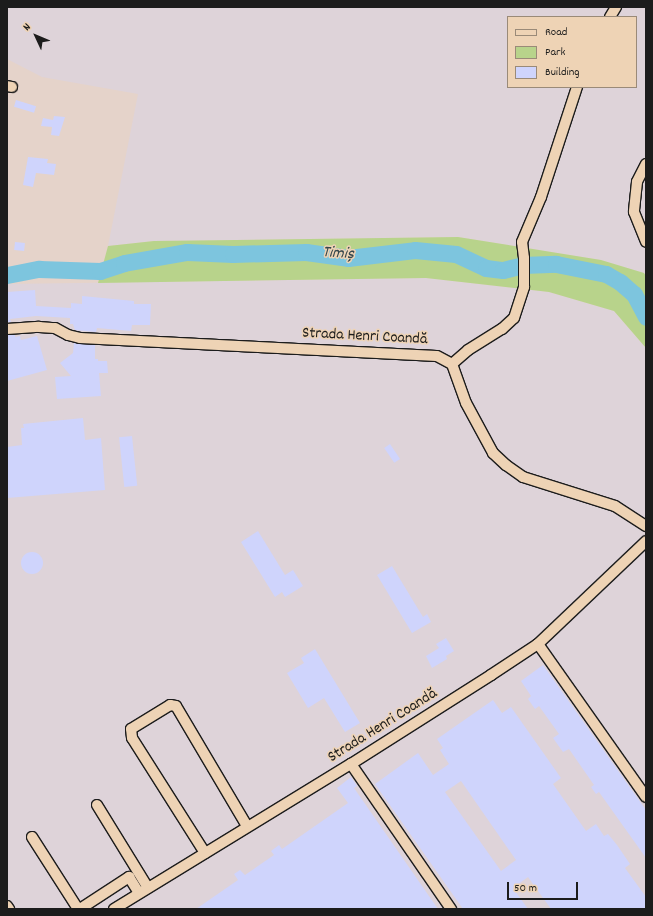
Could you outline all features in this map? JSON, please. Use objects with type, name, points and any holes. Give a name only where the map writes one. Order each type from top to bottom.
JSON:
[{"type":"street","points":[[611,16],[616,7]]},
{"type":"street","points":[[577,88],[541,197],[522,242],[524,258],[524,287],[514,318],[502,329],[468,350],[452,364],[464,398],[493,453],[506,465],[523,477],[615,506],[646,526]]},
{"type":"street","points":[[646,164],[636,182],[634,212],[646,242]]},
{"type":"street","name":"Strada Henri Coandă","points":[[7,330],[39,327],[55,328],[68,335],[80,338],[437,356],[452,364]]},
{"type":"street","name":"Strada Henri Coandă","points":[[114,909],[247,826],[351,764],[538,644],[646,541]]},
{"type":"street","points":[[538,644],[646,796]]},
{"type":"street","points":[[205,853],[132,738],[131,729],[170,705],[176,706],[247,826]]},
{"type":"street","points":[[351,764],[451,909]]},
{"type":"street","points":[[97,805],[143,890]]},
{"type":"street","points":[[32,838],[79,909],[129,877],[143,890]]},
{"type":"shaded area","points":[[7,7],[646,7],[646,276],[644,273],[601,260],[458,237],[154,241],[108,246],[138,94],[42,77],[7,59]]},
{"type":"shaded area","points":[[426,278],[549,292],[614,311],[646,348],[646,909],[7,909],[7,284]]},
{"type":"green space","points":[[458,237],[601,260],[644,273],[646,276],[646,348],[614,311],[549,292],[426,278],[98,283],[108,246],[154,241]]},
{"type":"building","points":[[16,100],[36,106],[34,113],[14,107]]},
{"type":"building","points":[[54,116],[65,117],[59,136],[51,135],[52,127],[41,126],[43,118],[53,120]]},
{"type":"building","points":[[28,157],[48,159],[47,163],[56,164],[54,175],[36,173],[33,187],[23,185]]},
{"type":"building","points":[[15,242],[25,243],[24,251],[14,250]]},
{"type":"building","points":[[35,290],[36,306],[71,308],[71,303],[82,304],[82,296],[134,301],[134,304],[151,304],[150,325],[132,325],[131,331],[97,328],[96,332],[75,330],[73,324],[70,324],[70,318],[36,316],[10,319],[11,322],[7,322],[7,292]]},
{"type":"building","points":[[7,335],[15,335],[15,337],[20,336],[21,340],[37,336],[47,370],[7,381]]},
{"type":"building","points":[[74,343],[95,345],[95,359],[98,359],[98,361],[107,361],[108,373],[99,373],[101,396],[57,399],[55,377],[71,376],[60,363],[73,353]]},
{"type":"building","points":[[83,418],[85,440],[101,438],[105,490],[7,498],[7,447],[22,445],[21,428],[24,428],[23,424]]},
{"type":"building","points":[[132,436],[137,486],[124,487],[119,437]]},
{"type":"building","points":[[390,444],[400,459],[394,463],[384,448]]},
{"type":"building","points":[[258,531],[285,575],[293,570],[303,586],[285,597],[282,592],[275,597],[241,542]]},
{"type":"building","points":[[32,552],[40,555],[43,563],[40,571],[32,574],[24,571],[21,563],[24,555]]},
{"type":"building","points":[[392,566],[423,617],[427,614],[431,622],[412,633],[377,575]]},
{"type":"building","points":[[446,638],[454,651],[446,656],[447,659],[432,668],[426,656],[439,648],[436,644]]},
{"type":"building","points":[[315,649],[360,723],[345,732],[324,698],[308,708],[287,673],[304,663],[301,658]]},
{"type":"building","points":[[543,665],[646,810],[646,858],[599,792],[596,794],[591,787],[594,785],[569,749],[563,752],[553,738],[559,734],[539,706],[535,709],[528,699],[531,696],[521,681]]},
{"type":"building","points":[[493,700],[502,713],[511,707],[561,778],[553,784],[586,831],[596,824],[604,836],[608,834],[630,864],[625,868],[646,897],[646,909],[551,909],[528,877],[513,888],[528,909],[463,909],[375,784],[418,753],[433,775],[449,764],[440,750],[443,748],[437,739]],"holes":[[[461,781],[516,860],[501,871],[445,792]]]},
{"type":"building","points":[[351,777],[357,786],[354,788],[438,909],[196,909],[238,880],[234,874],[240,870],[245,875],[274,855],[271,851],[279,845],[282,849],[348,803],[337,788]]},
{"type":"waterway","name":"Timiș","points":[[7,275],[39,269],[100,271],[124,263],[187,252],[233,254],[306,252],[348,258],[415,250],[456,254],[486,268],[503,270],[523,265],[556,264],[606,274],[620,282],[634,294],[646,317]]}]
